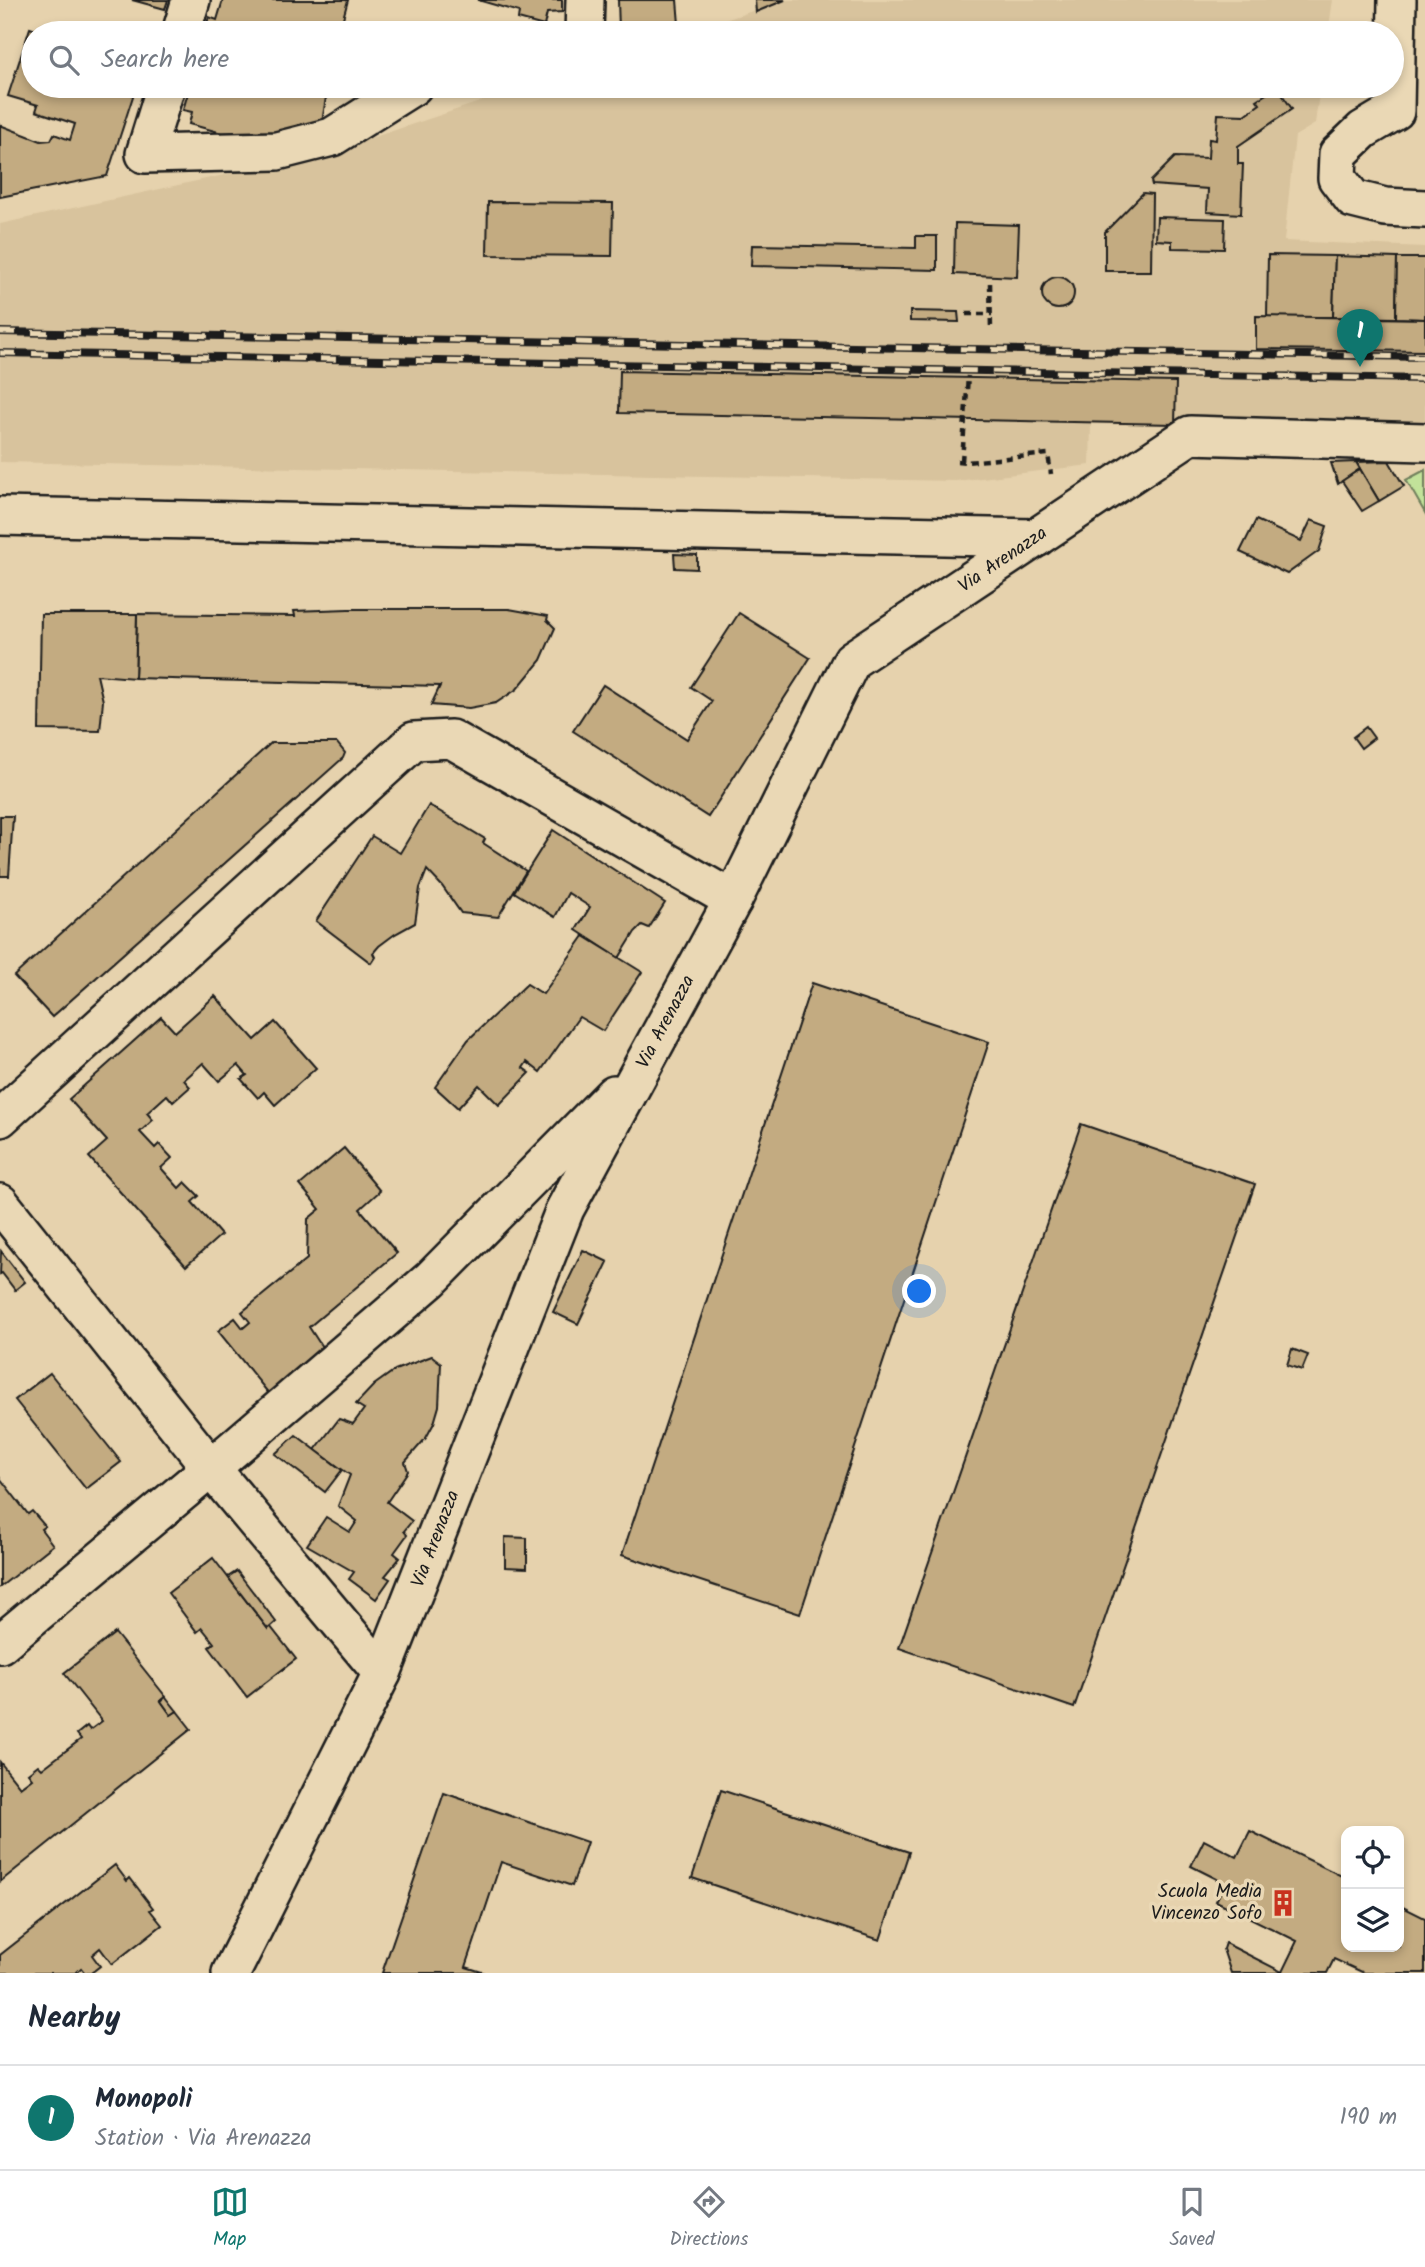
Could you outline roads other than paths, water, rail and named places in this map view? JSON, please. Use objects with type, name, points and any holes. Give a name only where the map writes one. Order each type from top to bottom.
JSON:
[{"type":"street","points":[[185,21],[191,0]]},
{"type":"street","points":[[584,21],[585,0]]},
{"type":"street","points":[[1397,0],[1397,21]]},
{"type":"street","points":[[162,98],[145,154],[277,151],[332,137],[394,98]]},
{"type":"street","points":[[1395,98],[1395,111],[1363,130],[1338,154],[1337,178],[1353,199],[1385,207],[1425,209]]},
{"type":"street","name":"Via Arenazza","points":[[231,1973],[382,1673],[565,1209],[733,900],[852,660],[1190,435],[1425,442]]},
{"type":"street","points":[[0,516],[1036,538]]},
{"type":"street","points":[[0,1118],[414,741],[450,739],[733,900]]},
{"type":"street","points":[[0,1643],[211,1468],[431,1279],[643,1065]]},
{"type":"street","points":[[0,1203],[211,1468],[382,1673]]},
{"type":"railway","points":[[0,332],[1425,357]]},
{"type":"railway","points":[[0,353],[1425,379]]},
{"type":"place","name":"Monopoli","points":[[1360,367]]},
{"type":"place","name":"Scuola Media Vincenzo Sofo","points":[[1283,1903]]}]
